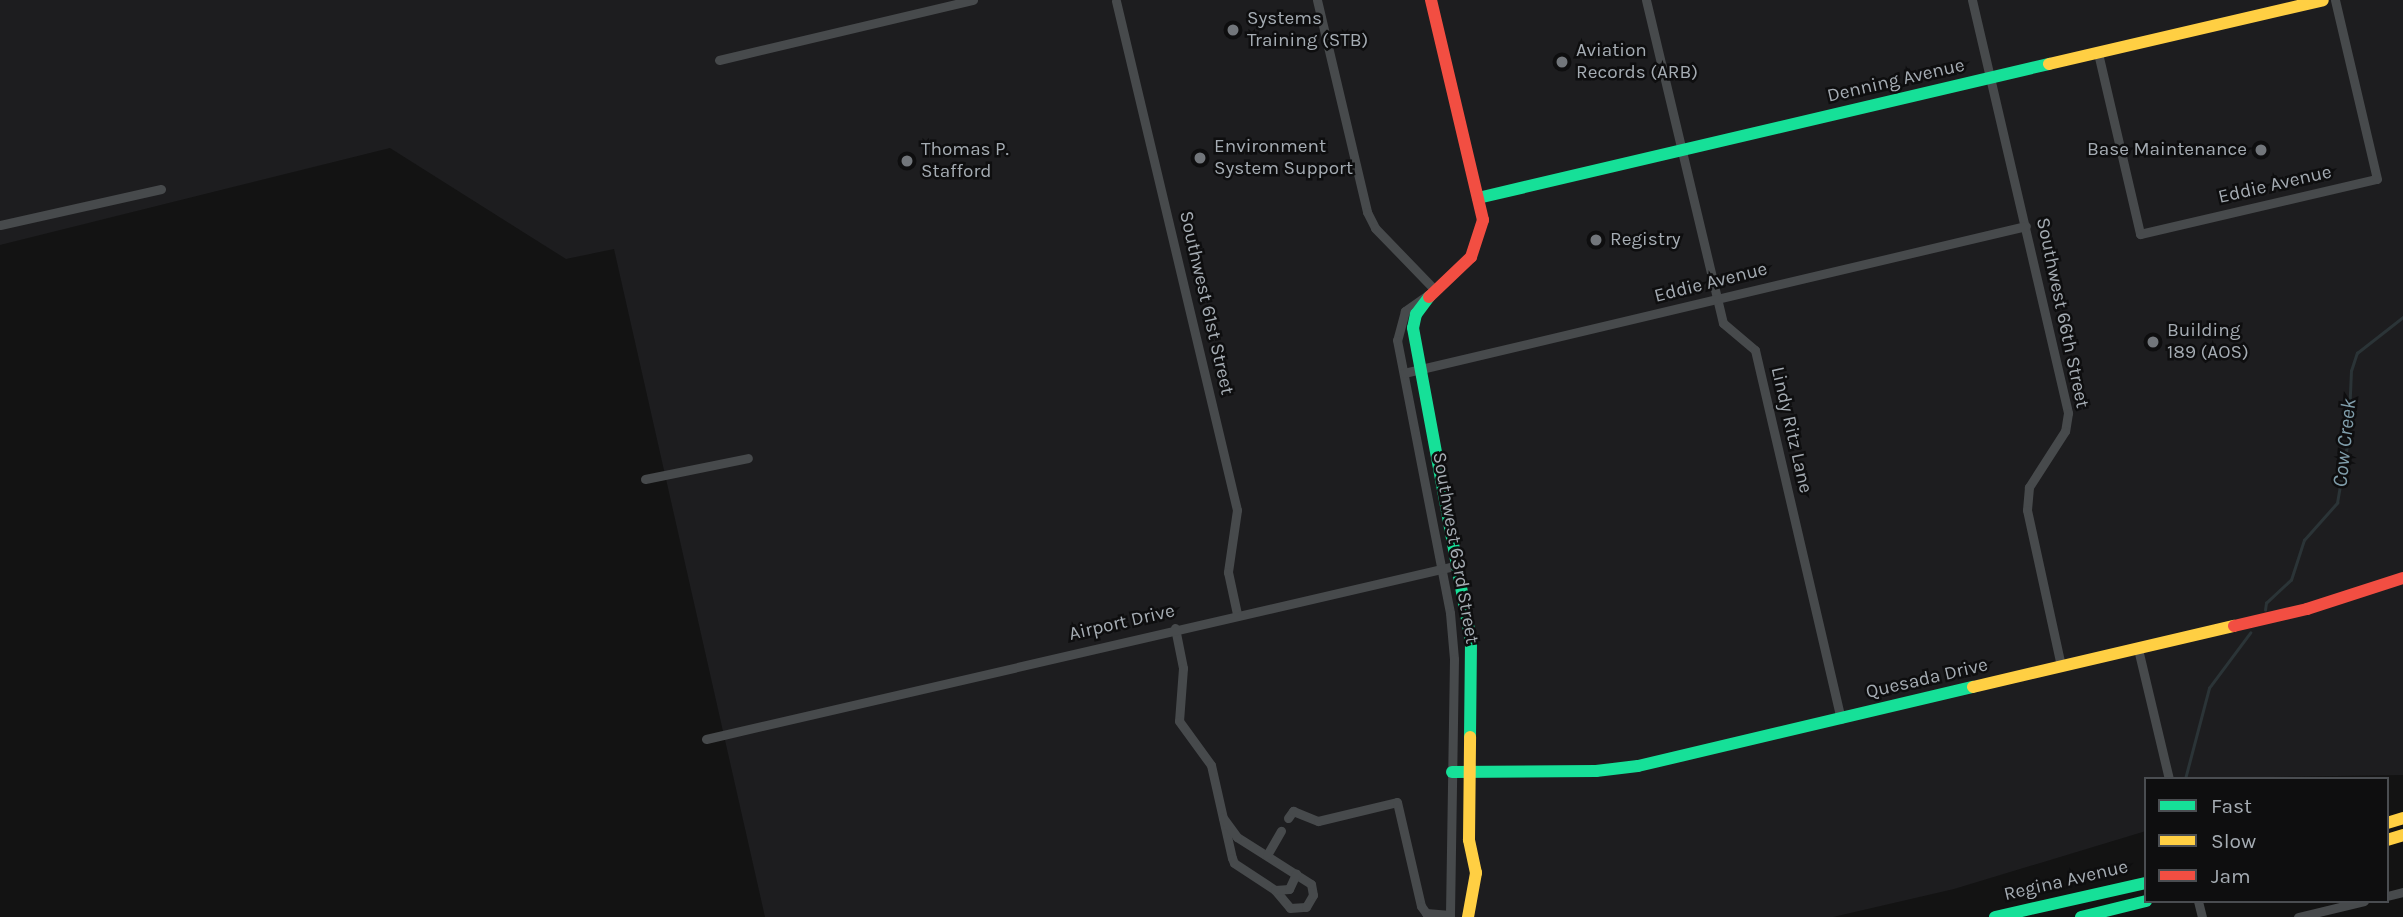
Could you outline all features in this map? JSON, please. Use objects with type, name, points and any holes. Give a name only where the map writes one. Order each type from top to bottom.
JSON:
[{"type":"street","points":[[719,60],[973,0]]},
{"type":"street","points":[[1317,0],[1367,212],[1375,228],[1435,290]]},
{"type":"street","name":"Southwest 63rd Street","points":[[1431,0],[1483,220],[1478,246],[1435,290],[1416,314],[1413,328],[1459,565],[1471,642],[1469,840],[1476,873],[1468,917]]},
{"type":"street","name":"Lindy Ritz Lane","points":[[1646,0],[1723,323],[1755,351],[1841,719]]},
{"type":"street","name":"Southwest 66th Street","points":[[1972,0],[2068,413],[2065,431],[2029,487],[2027,510],[2061,666]]},
{"type":"street","name":"Denning Avenue","points":[[1478,198],[2323,0]]},
{"type":"street","name":"Eddie Avenue","points":[[2098,53],[2140,234],[2377,178],[2335,0]]},
{"type":"street","name":"Southwest 61st Street","points":[[1116,1],[1237,510],[1228,572],[1237,614]]},
{"type":"street","points":[[0,225],[161,189]]},
{"type":"street","name":"Eddie Avenue","points":[[1404,373],[2026,226]]},
{"type":"street","name":"Southwest 63rd Street","points":[[1435,290],[1414,302],[1398,325],[1404,373],[1442,569],[1454,659],[1450,916]]},
{"type":"street","points":[[645,479],[748,458]]},
{"type":"street","name":"Airport Drive","points":[[706,739],[1175,628],[1459,565]]},
{"type":"street","name":"Quesada Drive","points":[[1452,772],[1596,771],[1638,766],[2307,609],[2403,578]]},
{"type":"street","points":[[1175,628],[1183,668],[1178,721],[1211,765],[1223,818],[1234,863],[1275,890],[1290,908],[1306,907],[1314,890],[1296,874],[1237,837],[1223,818]]},
{"type":"street","points":[[2138,649],[2169,777]]},
{"type":"street","points":[[1290,815],[1311,821],[1397,802],[1421,906],[1426,913],[1450,916]]},
{"type":"street","points":[[1266,855],[1281,831]]},
{"type":"street","points":[[1275,890],[1289,889],[1296,874]]},
{"type":"street","name":"Regina Avenue","points":[[1995,917],[2144,883]]},
{"type":"street","name":"Regina Avenue","points":[[2081,917],[2144,901]]},
{"type":"street","points":[[2298,917],[2356,903]]},
{"type":"shaded area","points":[[0,0],[2403,0],[2403,775],[2144,777],[2144,832],[1954,889],[1833,917],[765,917],[614,249],[566,259],[390,148],[0,245]]},
{"type":"waterway","name":"Cow Creek","points":[[2265,610],[2266,603],[2291,580],[2304,540],[2337,503],[2348,439],[2351,371],[2357,353],[2403,317]]},
{"type":"waterway","name":"Cow Creek","points":[[2186,777],[2209,688],[2250,633]]},
{"type":"traffic: fast","points":[[1478,198],[2049,64]]},
{"type":"traffic: fast","points":[[1429,297],[1416,314],[1413,328],[1471,642],[1470,737]]},
{"type":"traffic: fast","points":[[1452,772],[1596,771],[1638,766],[1973,687]]},
{"type":"traffic: fast","points":[[1995,917],[2144,883]]},
{"type":"traffic: fast","points":[[2081,917],[2144,901]]},
{"type":"traffic: slow","points":[[2049,64],[2323,0]]},
{"type":"traffic: slow","points":[[1973,687],[2234,626]]},
{"type":"traffic: slow","points":[[1468,917],[1476,873],[1469,840],[1470,737]]},
{"type":"traffic: slow","points":[[2389,822],[2403,818]]},
{"type":"traffic: slow","points":[[2389,839],[2403,835]]},
{"type":"traffic: jam","points":[[1429,297],[1471,257],[1483,220],[1431,0]]},
{"type":"traffic: jam","points":[[2234,626],[2307,609],[2403,578]]},
{"type":"place","name":"Systems Training (STB)","points":[[1233,30]]},
{"type":"place","name":"Aviation Records (ARB)","points":[[1562,62]]},
{"type":"place","name":"Base Maintenance","points":[[2261,150]]},
{"type":"place","name":"Environment System Support","points":[[1200,158]]},
{"type":"place","name":"Thomas P. Stafford","points":[[907,161]]},
{"type":"place","name":"Registry","points":[[1596,240]]},
{"type":"place","name":"Building 189 (AOS)","points":[[2153,342]]}]
